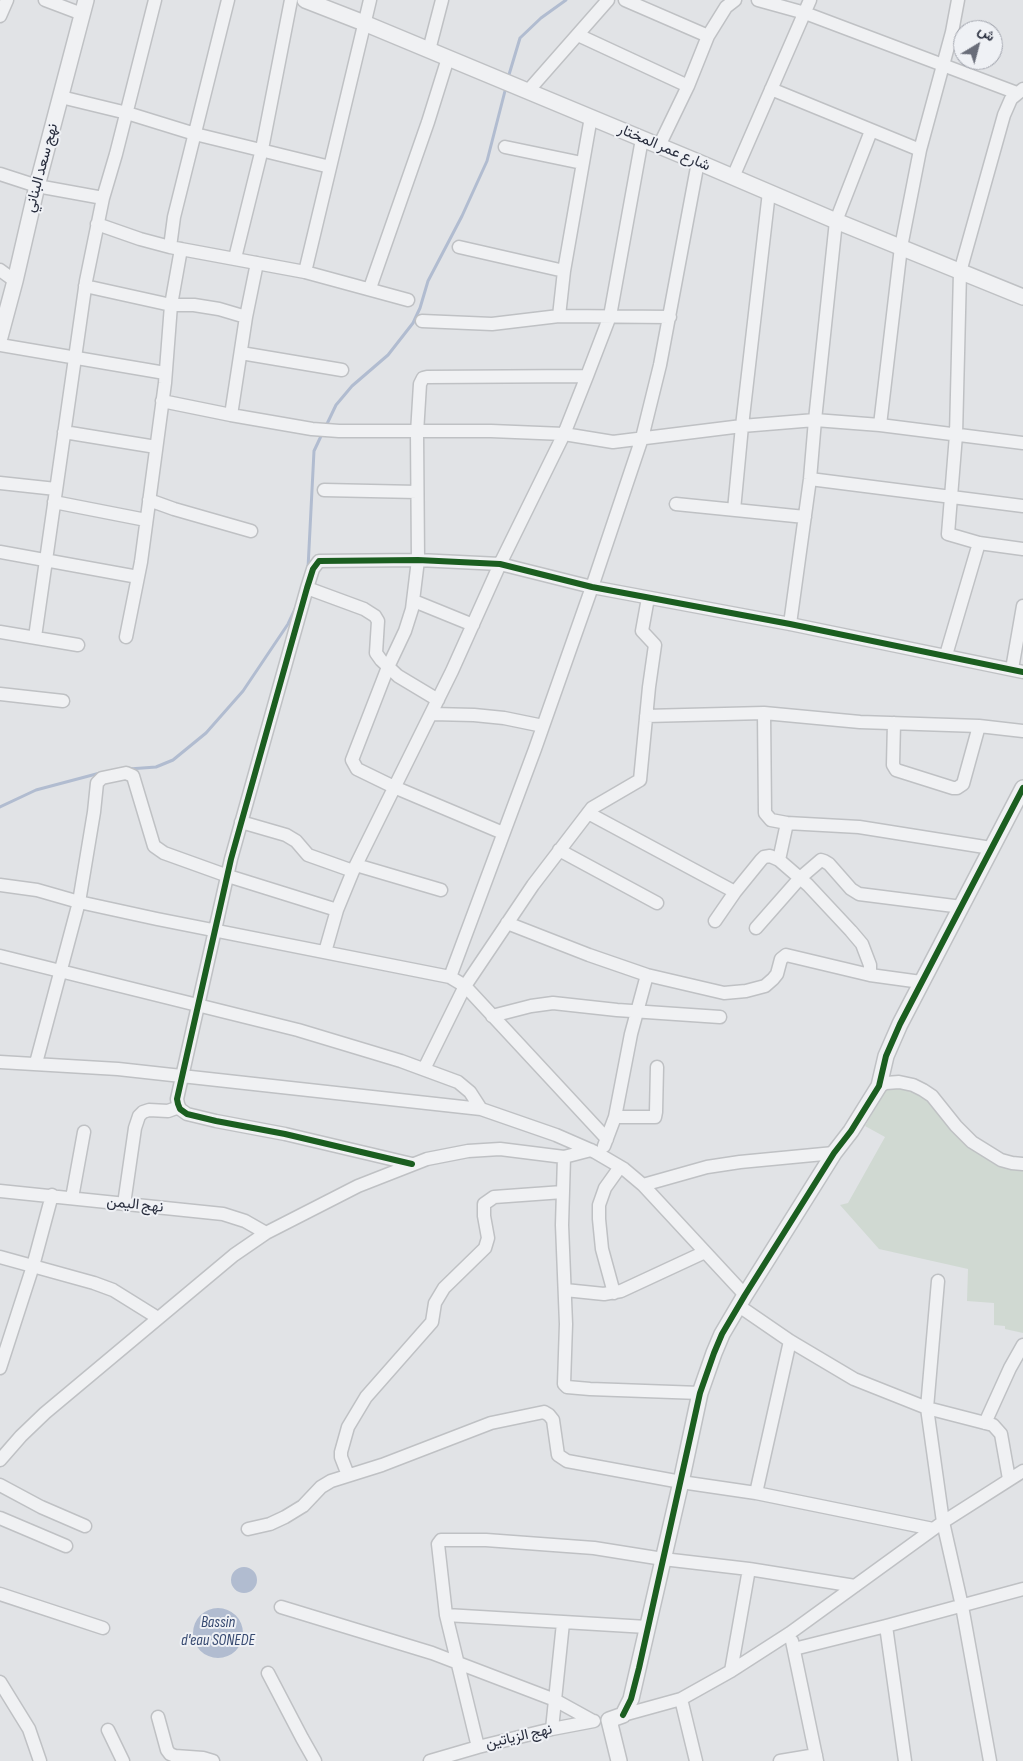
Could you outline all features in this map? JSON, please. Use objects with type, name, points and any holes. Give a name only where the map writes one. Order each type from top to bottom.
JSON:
[{"type":"street","points":[[0,16],[7,0]]},
{"type":"street","points":[[45,0],[84,7]]},
{"type":"street","points":[[35,637],[74,358],[97,224],[156,0]]},
{"type":"street","points":[[126,637],[138,578],[162,401],[176,248],[174,217],[228,0]]},
{"type":"street","points":[[235,258],[262,149],[291,0]]},
{"type":"street","name":"شارع عمر المختار","points":[[305,0],[1023,297]]},
{"type":"street","points":[[305,272],[370,0]]},
{"type":"street","points":[[429,50],[442,0]]},
{"type":"street","points":[[528,91],[608,0]]},
{"type":"street","points":[[625,0],[708,36]]},
{"type":"street","points":[[659,146],[688,86],[708,36],[726,7],[734,0]]},
{"type":"street","points":[[758,0],[805,13],[943,65],[1020,91],[1011,99],[1004,115],[960,272],[956,435],[948,534],[979,543],[1023,549]]},
{"type":"street","points":[[733,177],[810,0]]},
{"type":"street","points":[[880,425],[901,247],[920,150],[952,32],[958,0]]},
{"type":"street","name":"نهج سعد البناني","points":[[1,330],[84,7]]},
{"type":"street","points":[[578,35],[688,86]]},
{"type":"street","points":[[370,288],[428,122],[448,58]]},
{"type":"street","points":[[771,89],[920,150]]},
{"type":"street","points":[[61,97],[127,113],[195,134],[262,149],[330,168]]},
{"type":"street","points":[[559,316],[564,270],[591,117]]},
{"type":"street","points":[[790,624],[810,479],[836,221],[871,131]]},
{"type":"street","points":[[324,952],[337,910],[354,868],[432,714],[500,564],[564,434],[587,376],[610,316],[642,139]]},
{"type":"street","points":[[505,147],[582,163]]},
{"type":"street","points":[[450,976],[543,726],[642,438],[670,317],[698,162]]},
{"type":"street","points":[[0,174],[37,186],[103,198]]},
{"type":"street","points":[[734,510],[770,192]]},
{"type":"street","points":[[97,224],[140,239],[176,248],[305,272],[370,288],[408,300]]},
{"type":"street","points":[[459,247],[564,270]]},
{"type":"street","points":[[232,415],[246,317],[257,263]]},
{"type":"street","points":[[0,270],[15,281]]},
{"type":"street","points":[[86,286],[172,305],[194,305],[219,309],[246,317]]},
{"type":"street","points":[[422,321],[492,324],[559,316],[670,317]]},
{"type":"street","points":[[0,345],[165,373]]},
{"type":"street","points":[[241,353],[342,370]]},
{"type":"street","points":[[504,833],[394,788],[356,769],[352,760],[388,667],[405,631],[414,601],[418,560],[417,432],[420,384],[423,378],[427,377],[587,376]]},
{"type":"street","points":[[162,401],[232,415],[339,432],[491,431],[564,434],[613,442],[742,426],[815,420],[880,425],[1023,442]]},
{"type":"street","points":[[64,432],[156,447]]},
{"type":"street","points":[[810,479],[1023,506]]},
{"type":"street","points":[[0,483],[56,489]]},
{"type":"street","points":[[324,490],[417,492]]},
{"type":"street","points":[[149,500],[251,531]]},
{"type":"street","points":[[54,502],[146,520]]},
{"type":"street","points":[[676,504],[805,517]]},
{"type":"street","points":[[946,655],[979,543]]},
{"type":"street","points":[[0,552],[46,559],[138,578]]},
{"type":"street","points":[[412,1164],[285,1134],[187,1114],[179,1107],[177,1099],[241,822],[315,564],[323,559],[418,560],[500,564],[592,587],[790,624],[1017,671],[1023,606]]},
{"type":"street","points":[[307,588],[364,609],[375,616],[378,621],[376,653],[398,676],[438,700]]},
{"type":"street","points":[[424,1069],[465,986],[559,850],[588,813],[598,804],[640,780],[655,645],[642,631],[648,598]]},
{"type":"street","points":[[414,601],[473,625]]},
{"type":"street","points":[[0,632],[78,645]]},
{"type":"street","points":[[0,694],[62,701]]},
{"type":"street","points":[[646,716],[764,713],[860,722],[979,726],[1023,731]]},
{"type":"street","points":[[764,713],[765,813],[771,820],[787,823],[859,827],[991,848]]},
{"type":"street","points":[[432,714],[504,718],[543,726]]},
{"type":"street","points":[[894,723],[893,765],[896,770],[953,788],[963,784],[979,726]]},
{"type":"street","points":[[36,1063],[79,902],[99,780],[107,776],[126,772],[133,776],[154,846],[158,850],[228,876],[337,910]]},
{"type":"street","points":[[619,1761],[616,1717],[631,1699],[700,1393],[714,1353],[722,1334],[742,1301],[834,1153],[851,1131],[879,1086],[886,1056],[921,982],[1023,788]]},
{"type":"street","points":[[588,813],[735,892]]},
{"type":"street","points":[[241,822],[292,838],[308,855],[441,890]]},
{"type":"street","points":[[779,860],[787,823]]},
{"type":"street","points":[[559,850],[657,903]]},
{"type":"street","points":[[715,921],[735,892],[764,857],[770,856],[779,860],[800,878],[862,944],[870,965],[870,975]]},
{"type":"street","points":[[756,928],[800,878],[824,860],[851,889],[859,894],[962,907]]},
{"type":"street","points":[[0,885],[37,890],[79,902],[450,976],[465,986],[607,1140]]},
{"type":"street","points":[[507,923],[647,975],[724,993],[746,991],[765,986],[777,974],[781,959],[786,955],[870,975],[921,982]]},
{"type":"street","points":[[0,956],[298,1030],[443,1075],[464,1086],[476,1099],[481,1109]]},
{"type":"street","points":[[0,1460],[45,1413],[234,1255],[266,1233],[358,1186],[412,1164],[468,1151],[500,1149],[564,1157],[596,1153],[607,1140],[615,1117],[626,1055],[647,975]]},
{"type":"street","points":[[492,1016],[530,1006],[553,1003],[637,1012],[720,1017]]},
{"type":"street","points":[[0,1062],[118,1069],[481,1109],[556,1135],[596,1153],[620,1167],[643,1185],[705,1252],[742,1301],[790,1341],[854,1378],[926,1408],[993,1425],[1001,1434],[1008,1479]]},
{"type":"street","points":[[615,1117],[655,1117],[657,1067]]},
{"type":"street","points":[[879,1086],[886,1083],[899,1082],[913,1085],[923,1090],[932,1096],[956,1126],[972,1142],[1001,1160],[1023,1164]]},
{"type":"street","points":[[124,1204],[135,1128],[139,1116],[149,1110],[168,1111],[179,1107]]},
{"type":"street","points":[[72,1198],[84,1132]]},
{"type":"street","points":[[643,1185],[707,1167],[834,1153]]},
{"type":"street","points":[[564,1157],[562,1225],[566,1324],[564,1383],[566,1386],[590,1389],[700,1393]]},
{"type":"street","points":[[614,1293],[602,1249],[599,1205],[605,1188],[620,1167]]},
{"type":"street","name":"نهج اليمن","points":[[0,1191],[223,1214],[245,1221],[266,1233]]},
{"type":"street","points":[[348,1475],[341,1452],[348,1427],[366,1397],[432,1322],[436,1303],[444,1288],[485,1248],[488,1238],[484,1204],[494,1197],[563,1192]]},
{"type":"street","points":[[0,1368],[3,1347],[33,1266],[52,1195]]},
{"type":"street","points":[[565,1290],[614,1293],[636,1285],[705,1252]]},
{"type":"street","points":[[0,1257],[113,1290],[158,1318]]},
{"type":"street","points":[[938,1281],[926,1408],[938,1525],[962,1606],[990,1761]]},
{"type":"street","points":[[756,1492],[790,1341]]},
{"type":"street","points":[[985,1423],[1010,1368],[1023,1345]]},
{"type":"street","points":[[248,1529],[270,1524],[285,1517],[303,1506],[321,1487],[331,1481],[382,1465],[491,1423],[544,1412],[550,1415],[553,1420],[558,1455],[567,1461],[681,1482],[756,1492],[938,1525]]},
{"type":"street","name":"نهج الزياتين","points":[[430,1761],[478,1747],[552,1729],[616,1717],[681,1699],[731,1671],[790,1633],[938,1525],[1023,1471]]},
{"type":"street","points":[[0,1485],[41,1507],[85,1526]]},
{"type":"street","points":[[0,1518],[66,1546]]},
{"type":"street","points":[[478,1747],[446,1615],[438,1544],[441,1540],[486,1540],[594,1548],[663,1559],[750,1569],[854,1586]]},
{"type":"street","points":[[731,1671],[750,1569]]},
{"type":"street","points":[[794,1649],[1023,1589]]},
{"type":"street","points":[[0,1594],[103,1628]]},
{"type":"street","points":[[281,1607],[432,1653],[555,1700],[593,1721]]},
{"type":"street","points":[[446,1615],[647,1628]]},
{"type":"street","points":[[552,1729],[563,1623]]},
{"type":"street","points":[[886,1626],[905,1761]]},
{"type":"street","points":[[780,1761],[816,1758],[790,1633]]},
{"type":"street","points":[[268,1673],[315,1761]]},
{"type":"street","points":[[0,1682],[29,1728],[40,1761]]},
{"type":"street","points":[[681,1699],[696,1761]]},
{"type":"street","points":[[158,1717],[167,1750],[170,1754],[213,1761]]},
{"type":"street","points":[[108,1730],[123,1761]]},
{"type":"shaded area","points":[[897,1087],[921,1095],[937,1108],[948,1125],[969,1148],[1009,1168],[1023,1171],[1023,1333],[1005,1329],[1005,1326],[994,1325],[994,1303],[967,1301],[968,1269],[879,1249],[840,1205],[848,1203],[885,1137],[865,1126],[885,1091]]},
{"type":"water","name":"Bassin d'eau SONEDE","points":[[244,1567],[253,1571],[257,1580],[253,1589],[244,1593],[235,1589],[231,1580],[235,1571]]},
{"type":"water","name":"Bassin d'eau SONEDE","points":[[218,1608],[227,1610],[238,1619],[243,1633],[241,1642],[232,1653],[218,1658],[209,1656],[198,1647],[193,1633],[195,1624],[204,1613]]},
{"type":"waterway","points":[[508,78],[520,38],[541,18],[566,0]]},
{"type":"waterway","points":[[326,426],[336,405],[352,386],[388,355],[413,323],[420,308],[428,281],[462,216],[487,161],[506,87]]},
{"type":"waterway","points":[[308,568],[314,451],[322,434]]},
{"type":"waterway","points":[[129,769],[156,767],[173,760],[206,733],[243,691],[288,624],[296,607]]},
{"type":"waterway","points":[[0,807],[36,790],[100,773]]},
{"type":"cycle path","points":[[412,1164],[285,1134],[187,1114],[180,1109],[177,1099],[231,859],[307,588],[313,569],[319,561],[418,560],[500,564],[592,587],[790,624],[1023,672]]},
{"type":"cycle path","points":[[623,1715],[631,1699],[639,1668],[700,1393],[722,1334],[834,1153],[851,1131],[879,1086],[886,1056],[900,1024],[1023,788]]}]
